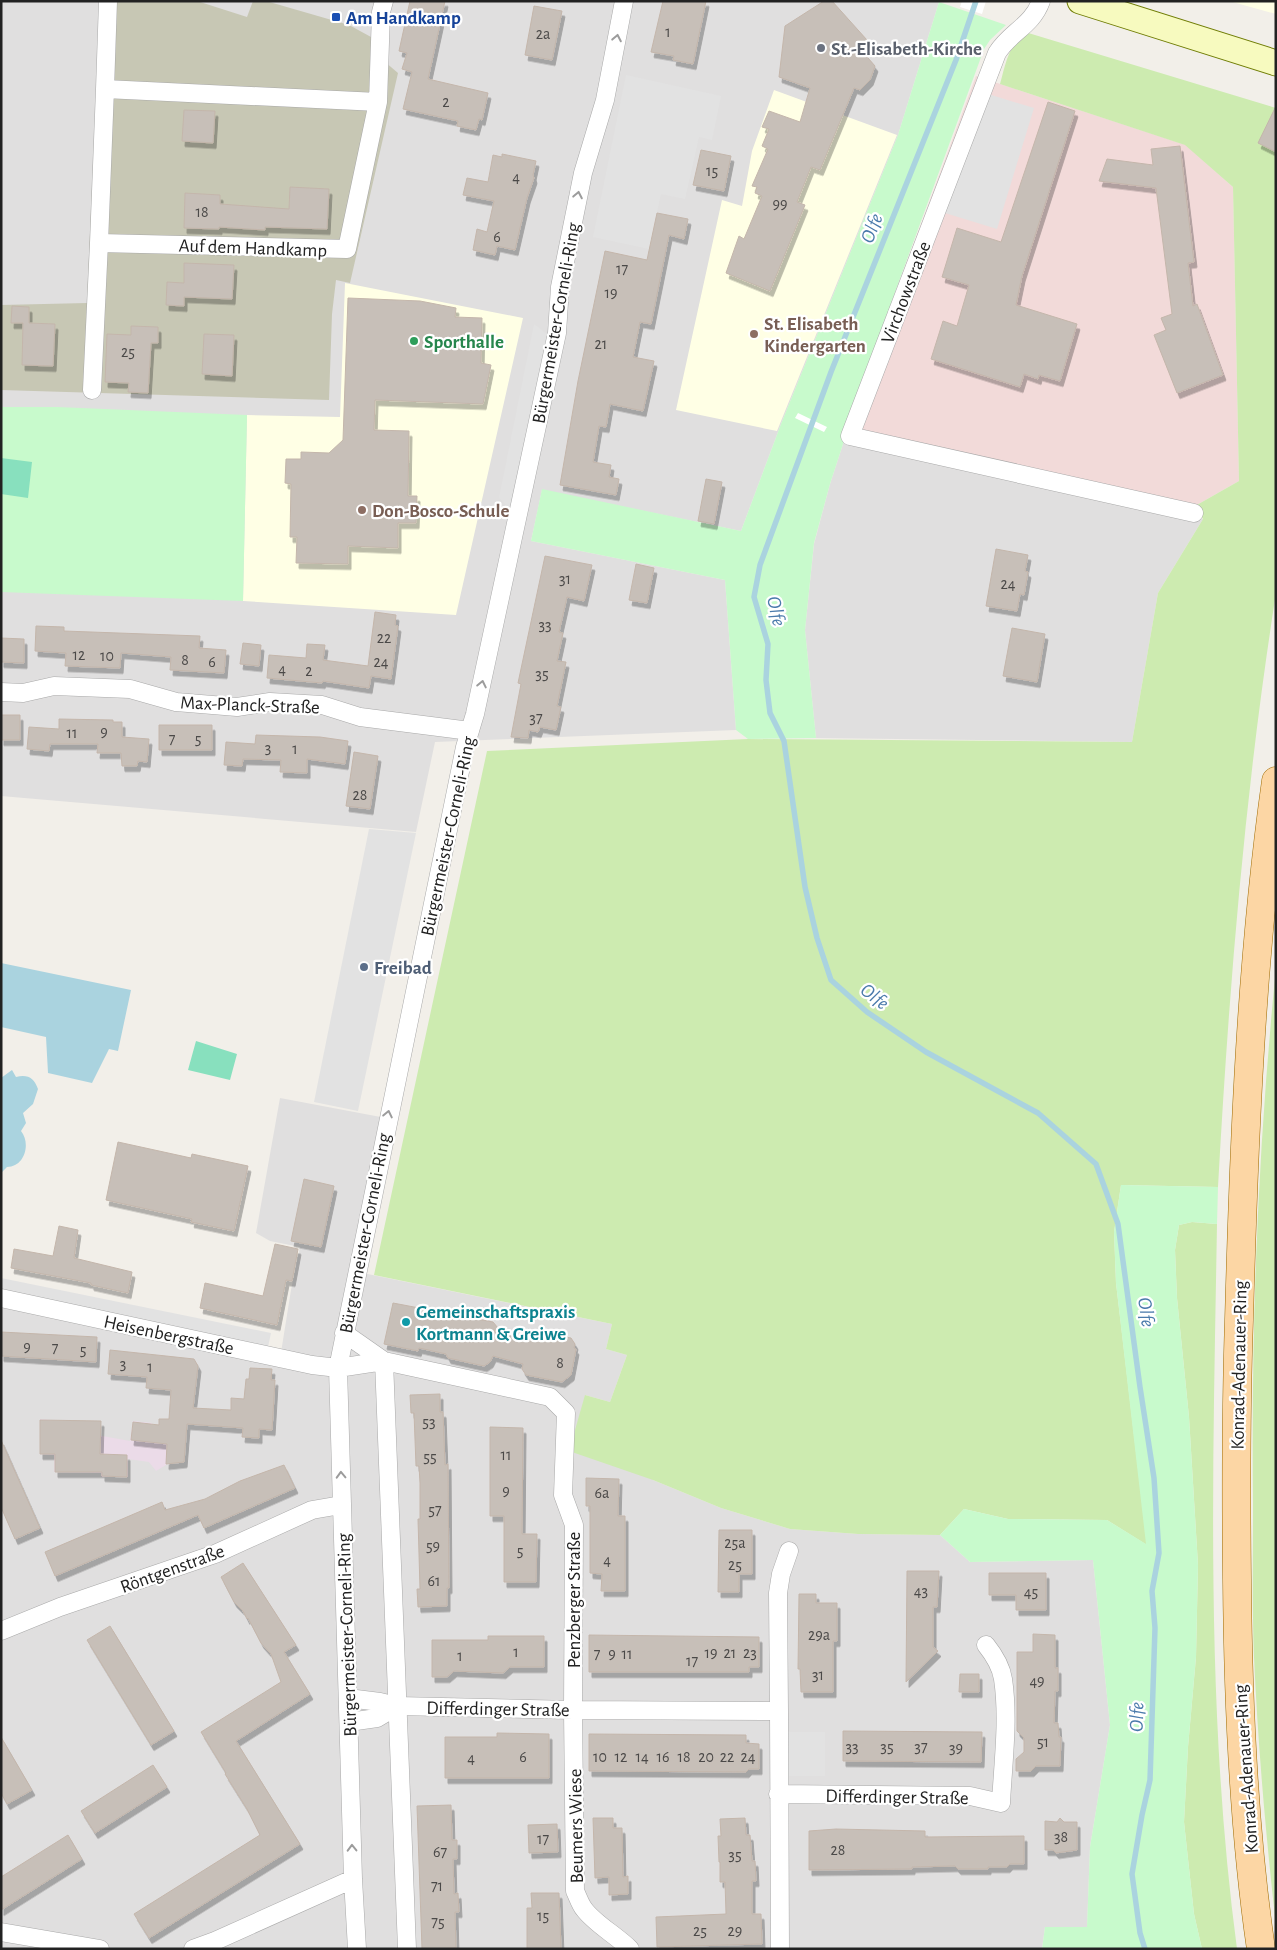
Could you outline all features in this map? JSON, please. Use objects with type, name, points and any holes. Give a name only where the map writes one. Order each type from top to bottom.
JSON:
[{"type":"main road","points":[[1080,1],[1276,63]]},
{"type":"main road","name":"Konrad-Adenauer-Ring","points":[[1261,1949],[1250,1854],[1243,1763],[1238,1652],[1236,1398],[1246,1110],[1267,944],[1276,781]]},
{"type":"street","points":[[92,390],[100,243],[108,1]]},
{"type":"street","name":"Auf dem Handkamp","points":[[100,243],[347,249],[378,102],[381,12],[384,1]]},
{"type":"street","name":"Bürgermeister-Corneli-Ring","points":[[357,1949],[353,1879],[338,1368],[465,747],[475,714],[557,333],[560,287],[583,173],[604,100],[624,1]]},
{"type":"street","name":"Virchowstraße","points":[[1041,1],[1035,15],[1006,40],[997,53],[850,436],[1194,513]]},
{"type":"street","points":[[105,89],[378,102]]},
{"type":"street","name":"Max-Planck-Straße","points":[[1,692],[23,692],[54,686],[130,689],[176,702],[237,706],[270,702],[322,705],[360,717],[470,731]]},
{"type":"street","name":"Heisenbergstraße","points":[[1,1298],[312,1365],[338,1368]]},
{"type":"street","name":"Penzberger Straße","points":[[344,1333],[384,1362]]},
{"type":"street","points":[[384,1362],[407,1949]]},
{"type":"street","name":"Penzberger Straße","points":[[338,1368],[384,1362],[550,1397],[566,1413],[563,1495],[574,1525],[573,1710]]},
{"type":"street","name":"Röntgenstraße","points":[[1,1631],[60,1607],[215,1554],[312,1510],[341,1505]]},
{"type":"street","points":[[780,1949],[778,1593],[781,1574],[789,1551]]},
{"type":"street","name":"Differdinger Straße","points":[[778,1794],[970,1796],[1001,1803],[1005,1725],[1003,1678],[997,1659],[986,1645]]},
{"type":"street","name":"Differdinger Straße","points":[[348,1698],[397,1706],[573,1710],[779,1711]]},
{"type":"street","points":[[349,1722],[377,1718],[397,1706]]},
{"type":"street","name":"Beumers Wiese","points":[[573,1710],[575,1891],[583,1908],[594,1920],[630,1949]]},
{"type":"street","points":[[193,1949],[353,1879]]},
{"type":"street","points":[[1,1932],[100,1949]]},
{"type":"shaded area","points":[[1,1],[939,2],[898,135],[781,424],[741,531],[542,490],[531,541],[725,580],[736,730],[435,742],[416,832],[1,796]]},
{"type":"shaded area","points":[[100,1],[197,1],[247,17],[253,1],[266,1],[349,25],[371,37],[378,56],[398,73],[350,283],[336,280],[332,314],[329,400],[1,390],[1,305],[87,303]]},
{"type":"shaded area","points":[[1229,1],[1276,1],[1276,14]]},
{"type":"shaded area","points":[[626,75],[721,96],[712,140],[699,137],[685,199],[661,194],[649,249],[593,237]]},
{"type":"shaded area","points":[[976,76],[1186,145],[1233,187],[1239,481],[1195,506],[845,429]]},
{"type":"shaded area","name":"St. Elisabeth Kindergarten","points":[[774,90],[897,135],[777,431],[676,410],[722,200],[742,206],[752,151]]},
{"type":"shaded area","points":[[988,94],[1034,108],[997,229],[945,213]]},
{"type":"shaded area","name":"Don-Bosco-Schule","points":[[345,283],[523,318],[456,615],[243,601],[247,415],[340,417]]},
{"type":"shaded area","name":"Don-Bosco-Schule","points":[[534,324],[548,335],[512,511],[499,498]]},
{"type":"shaded area","points":[[844,441],[1203,519],[1158,593],[1132,742],[816,738],[805,630],[814,544]]},
{"type":"shaded area","name":"Freibad","points":[[369,829],[416,833],[358,1111],[314,1102]]},
{"type":"shaded area","points":[[280,1098],[386,1118],[353,1271],[612,1324],[606,1349],[627,1355],[610,1402],[585,1395],[653,1480],[721,1508],[790,1529],[858,1534],[940,1535],[970,1562],[1093,1560],[1110,1725],[1090,1847],[1087,1927],[1045,1927],[1042,1949],[1,1949],[1,1306],[279,1365],[300,1247],[270,1241],[256,1233]]},
{"type":"shaded area","points":[[1,1278],[271,1333],[268,1347],[1,1291]]},
{"type":"shaded area","points":[[40,1419],[96,1424],[97,1435],[130,1441],[133,1421],[152,1423],[152,1426],[168,1427],[166,1465],[156,1471],[149,1462],[128,1459],[128,1477],[101,1477],[101,1473],[54,1472],[54,1455],[40,1454]]},
{"type":"shaded area","points":[[786,1732],[825,1732],[825,1776],[786,1776]]},
{"type":"green space","points":[[939,2],[1006,25],[990,40],[984,49],[845,429],[844,441],[814,543],[805,630],[816,738],[748,739],[736,730],[725,580],[531,541],[542,489],[741,531],[781,424],[898,135]]},
{"type":"green space","points":[[1025,32],[1276,108],[1276,593],[1255,741],[1247,815],[1227,1038],[1218,1187],[1121,1185],[1114,1232],[1116,1283],[1147,1545],[1107,1520],[1008,1519],[964,1509],[940,1535],[858,1534],[790,1529],[721,1508],[653,1480],[569,1451],[585,1395],[610,1402],[627,1355],[606,1349],[612,1324],[374,1275],[487,751],[748,739],[1132,742],[1158,593],[1203,519],[1195,506],[1239,481],[1233,187],[1185,145],[1000,84],[1011,49]]},
{"type":"green space","points":[[1,407],[57,407],[247,415],[243,601],[1,592]]},
{"type":"green space","points":[[1,458],[32,462],[28,498],[1,494]]},
{"type":"green space","points":[[1276,968],[1276,1926],[1263,1792],[1254,1657],[1253,1369],[1260,1168]]},
{"type":"green space","points":[[196,1041],[237,1054],[230,1080],[188,1070]]},
{"type":"green space","points":[[1121,1185],[1218,1187],[1217,1224],[1192,1222],[1179,1225],[1175,1250],[1177,1298],[1189,1417],[1198,1565],[1196,1657],[1184,1822],[1194,1914],[1202,1949],[1042,1949],[1045,1927],[1087,1927],[1090,1847],[1110,1725],[1093,1560],[970,1562],[940,1535],[964,1509],[1008,1519],[1107,1520],[1146,1544],[1116,1283],[1114,1232]]},
{"type":"green space","points":[[1192,1222],[1217,1224],[1213,1496],[1216,1678],[1220,1769],[1237,1949],[1202,1949],[1194,1914],[1184,1822],[1196,1657],[1198,1565],[1189,1417],[1177,1298],[1175,1250],[1179,1225]]},
{"type":"water","points":[[1,963],[131,990],[118,1051],[109,1049],[92,1083],[48,1073],[46,1037],[1,1027]]},
{"type":"water","points":[[12,1070],[16,1077],[24,1076],[30,1078],[35,1082],[38,1089],[33,1104],[23,1113],[26,1123],[21,1131],[26,1142],[26,1148],[22,1159],[13,1166],[7,1167],[1,1173],[1,1078]]},
{"type":"pier","points":[[962,1],[986,1],[982,14],[960,7]]},
{"type":"pier","points":[[798,413],[827,427],[824,432],[795,418]]},
{"type":"building","points":[[410,1],[445,1],[428,79],[488,93],[482,120],[479,119],[476,130],[457,126],[458,121],[403,109],[412,72],[402,69],[407,53],[399,51]]},
{"type":"building","points":[[663,1],[706,1],[693,64],[673,60],[674,56],[651,52]]},
{"type":"building","points":[[824,1],[832,1],[867,40],[862,51],[875,66],[870,80],[860,90],[854,88],[820,170],[811,167],[797,202],[805,205],[770,291],[726,273],[739,236],[744,239],[762,196],[755,193],[757,187],[752,186],[768,149],[762,146],[769,129],[762,127],[769,111],[800,122],[810,88],[779,77],[785,26]]},
{"type":"building","points":[[534,6],[562,11],[552,60],[525,55]]},
{"type":"building","points":[[1048,102],[1075,111],[1022,276],[1016,305],[1077,324],[1060,381],[1039,375],[1038,379],[1024,374],[1020,387],[931,359],[943,321],[957,326],[969,285],[942,277],[957,228],[1001,242]]},
{"type":"building","points":[[1276,106],[1276,152],[1258,143]]},
{"type":"building","points":[[184,110],[215,111],[213,143],[182,141]]},
{"type":"building","points":[[1180,146],[1194,262],[1188,263],[1193,306],[1197,304],[1223,375],[1177,393],[1154,335],[1166,330],[1161,318],[1172,314],[1156,188],[1099,181],[1107,159],[1153,165],[1151,149]]},
{"type":"building","points":[[701,150],[731,156],[724,191],[693,185]]},
{"type":"building","points":[[502,154],[536,161],[534,178],[527,198],[515,250],[497,246],[495,255],[473,250],[477,229],[487,232],[494,201],[463,195],[467,178],[488,182],[493,155],[502,157]]},
{"type":"building","points":[[290,187],[329,189],[327,229],[265,227],[265,230],[219,227],[219,229],[184,228],[185,193],[220,195],[220,204],[289,209]]},
{"type":"building","points":[[657,213],[688,219],[684,239],[669,235],[651,324],[640,322],[633,357],[654,361],[643,411],[610,404],[606,427],[599,426],[593,462],[611,465],[609,477],[619,479],[616,495],[560,485],[578,381],[605,251],[647,260]]},
{"type":"building","points":[[184,263],[234,265],[232,299],[184,297],[184,306],[166,305],[167,282],[184,283]]},
{"type":"building","points":[[348,298],[420,301],[456,308],[455,317],[482,318],[481,363],[491,365],[483,404],[375,400],[374,430],[409,431],[408,496],[417,496],[416,523],[398,523],[398,548],[348,546],[348,564],[296,563],[297,537],[290,537],[291,484],[285,483],[286,459],[301,459],[301,452],[329,453],[343,440]]},
{"type":"building","points":[[12,306],[29,307],[29,323],[55,324],[53,366],[22,365],[23,323],[11,323]]},
{"type":"building","points":[[131,326],[158,327],[158,343],[151,343],[148,393],[128,392],[129,383],[105,382],[107,334],[131,335]]},
{"type":"building","points":[[204,334],[234,335],[232,376],[202,374]]},
{"type":"building","points":[[706,479],[722,482],[714,524],[698,521]]},
{"type":"building","points":[[996,549],[1028,555],[1025,571],[1028,572],[1024,595],[1020,594],[1017,611],[986,606]]},
{"type":"building","points":[[545,556],[592,565],[584,601],[567,597],[559,632],[563,633],[557,661],[566,662],[557,706],[561,707],[556,730],[540,727],[538,732],[529,730],[528,738],[511,737],[521,684],[518,683]]},
{"type":"building","points":[[636,564],[654,568],[647,603],[629,600]]},
{"type":"building","points":[[375,612],[396,615],[395,625],[398,626],[391,679],[371,676],[369,688],[323,681],[322,683],[267,678],[269,655],[306,658],[307,644],[325,645],[323,660],[368,666]]},
{"type":"building","points":[[36,626],[64,627],[64,631],[200,636],[199,648],[226,650],[224,673],[170,670],[171,657],[121,653],[120,668],[65,666],[66,653],[35,651]]},
{"type":"building","points":[[1012,628],[1045,634],[1037,682],[1003,676]]},
{"type":"building","points":[[1,638],[24,639],[24,663],[1,662]]},
{"type":"building","points":[[243,643],[261,645],[259,666],[240,664]]},
{"type":"building","points":[[1,715],[20,715],[20,740],[1,740]]},
{"type":"building","points":[[59,719],[113,720],[113,722],[122,722],[122,737],[149,739],[147,762],[138,761],[137,766],[122,766],[121,753],[97,753],[98,744],[50,744],[49,751],[27,749],[29,727],[59,729]]},
{"type":"building","points":[[159,725],[212,725],[212,750],[159,750]]},
{"type":"building","points":[[256,735],[320,737],[348,741],[345,764],[307,759],[307,773],[280,772],[281,760],[243,759],[242,766],[224,765],[226,742],[255,744]]},
{"type":"building","points":[[354,752],[378,756],[370,809],[346,806]]},
{"type":"building","points":[[118,1142],[191,1158],[192,1154],[248,1166],[234,1231],[191,1222],[192,1219],[106,1200]]},
{"type":"building","points":[[304,1179],[334,1186],[321,1247],[291,1241]]},
{"type":"building","points":[[59,1226],[78,1230],[74,1258],[132,1272],[128,1293],[91,1285],[91,1283],[11,1268],[14,1249],[53,1256]]},
{"type":"building","points":[[275,1244],[298,1249],[292,1281],[286,1280],[277,1325],[200,1308],[205,1283],[263,1296]]},
{"type":"building","points":[[393,1303],[493,1322],[498,1328],[498,1334],[528,1339],[529,1335],[535,1331],[571,1338],[576,1349],[571,1375],[562,1382],[526,1375],[522,1369],[523,1364],[493,1356],[490,1362],[484,1366],[448,1358],[446,1354],[419,1348],[418,1351],[384,1344]]},
{"type":"building","points":[[1,1332],[97,1337],[96,1362],[1,1356]]},
{"type":"building","points":[[110,1350],[194,1359],[198,1366],[193,1408],[231,1410],[231,1398],[244,1399],[246,1379],[249,1379],[250,1368],[272,1369],[271,1380],[275,1380],[272,1430],[259,1429],[259,1438],[242,1437],[243,1428],[187,1424],[184,1462],[166,1464],[167,1444],[131,1440],[133,1422],[159,1425],[159,1419],[169,1419],[171,1390],[146,1388],[147,1377],[108,1374]]},
{"type":"building","points":[[440,1394],[440,1412],[443,1412],[445,1465],[448,1464],[449,1588],[447,1588],[447,1606],[418,1607],[417,1589],[420,1589],[418,1519],[420,1519],[420,1483],[419,1466],[416,1466],[414,1413],[411,1413],[410,1395]]},
{"type":"building","points":[[40,1420],[101,1421],[100,1454],[127,1455],[127,1477],[102,1476],[102,1472],[55,1472],[55,1454],[40,1454]]},
{"type":"building","points":[[490,1427],[523,1428],[522,1534],[537,1534],[536,1582],[504,1582],[504,1516],[490,1516]]},
{"type":"building","points":[[1,1440],[40,1528],[15,1539],[1,1507]]},
{"type":"building","points":[[284,1465],[295,1488],[204,1528],[198,1515],[55,1576],[45,1552],[162,1502],[165,1510],[205,1499],[240,1481]]},
{"type":"building","points":[[586,1478],[619,1479],[618,1516],[625,1516],[625,1591],[601,1591],[602,1574],[590,1573],[590,1506],[586,1506]]},
{"type":"building","points":[[719,1530],[752,1530],[752,1574],[739,1574],[739,1592],[718,1592]]},
{"type":"building","points":[[243,1563],[296,1645],[284,1652],[310,1694],[236,1741],[300,1844],[149,1938],[134,1914],[260,1835],[247,1809],[201,1732],[281,1682],[271,1654],[261,1643],[248,1618],[234,1602],[221,1577]]},
{"type":"building","points":[[907,1571],[939,1571],[937,1607],[933,1607],[933,1647],[938,1651],[906,1682]]},
{"type":"building","points":[[989,1573],[1046,1573],[1046,1610],[1016,1610],[1016,1595],[989,1595]]},
{"type":"building","points":[[799,1594],[816,1594],[816,1603],[837,1603],[837,1641],[833,1641],[833,1692],[801,1692],[800,1669],[798,1669]]},
{"type":"building","points":[[110,1626],[174,1731],[151,1745],[87,1640]]},
{"type":"building","points":[[1033,1634],[1055,1635],[1055,1668],[1058,1668],[1058,1691],[1055,1691],[1054,1723],[1058,1723],[1059,1737],[1061,1737],[1060,1766],[1036,1766],[1031,1771],[1016,1771],[1016,1759],[1024,1752],[1024,1738],[1017,1731],[1017,1652],[1033,1652]]},
{"type":"building","points":[[589,1635],[759,1637],[759,1667],[749,1667],[749,1672],[589,1672]]},
{"type":"building","points":[[488,1636],[544,1636],[544,1667],[510,1667],[503,1673],[454,1671],[447,1677],[432,1677],[432,1640],[488,1640]]},
{"type":"building","points":[[960,1674],[979,1674],[979,1692],[959,1692]]},
{"type":"building","points":[[843,1731],[982,1732],[981,1762],[843,1761]]},
{"type":"building","points":[[497,1733],[549,1734],[549,1778],[445,1778],[445,1737],[497,1737]]},
{"type":"building","points":[[589,1734],[746,1735],[746,1743],[759,1744],[759,1769],[749,1769],[746,1772],[589,1771]]},
{"type":"building","points":[[1,1737],[32,1790],[7,1804],[1,1793]]},
{"type":"building","points":[[153,1765],[167,1787],[95,1833],[81,1811]]},
{"type":"building","points":[[451,1805],[452,1840],[457,1840],[457,1859],[453,1859],[454,1894],[458,1893],[459,1912],[455,1912],[456,1948],[422,1949],[417,1806]]},
{"type":"building","points":[[593,1818],[613,1818],[613,1828],[622,1828],[623,1877],[628,1876],[628,1894],[609,1895],[609,1877],[595,1878]]},
{"type":"building","points":[[745,1818],[746,1835],[750,1835],[752,1861],[755,1861],[756,1881],[752,1881],[752,1914],[761,1914],[762,1944],[657,1947],[656,1917],[726,1914],[725,1882],[720,1882],[718,1836],[721,1836],[720,1819]]},
{"type":"building","points":[[1060,1818],[1064,1822],[1077,1822],[1077,1850],[1056,1853],[1053,1850],[1045,1850],[1045,1821],[1057,1822]]},
{"type":"building","points":[[557,1824],[558,1852],[529,1853],[528,1825]]},
{"type":"building","points":[[836,1829],[925,1831],[925,1837],[1024,1836],[1024,1864],[1010,1864],[1007,1867],[988,1867],[988,1869],[958,1869],[955,1866],[912,1867],[912,1869],[809,1870],[809,1831]]},
{"type":"building","points":[[68,1835],[82,1859],[1,1910],[1,1877]]},
{"type":"building","points":[[531,1893],[559,1893],[561,1949],[527,1949],[527,1908],[532,1908]]},
{"type":"waterway","name":"Olfe","points":[[976,1],[956,60],[831,372],[760,565],[754,597],[768,644],[766,680],[770,713],[784,741],[805,887],[817,938],[831,980],[867,1012],[926,1052],[1038,1113],[1096,1164],[1118,1224],[1154,1478],[1159,1553],[1152,1591],[1155,1628],[1150,1780],[1132,1874],[1140,1933],[1145,1949]]},
{"type":"place","name":"Am Handkamp","points":[[336,17]]},
{"type":"place","name":"St.-Elisabeth-Kirche","points":[[821,48]]},
{"type":"place","name":"St. Elisabeth Kindergarten","points":[[754,334]]},
{"type":"place","name":"Sporthalle","points":[[414,341]]},
{"type":"place","name":"Don-Bosco-Schule","points":[[362,510]]},
{"type":"place","name":"Freibad","points":[[364,967]]},
{"type":"place","name":"Gemeinschaftspraxis Kortmann & Greiwe","points":[[406,1322]]}]
